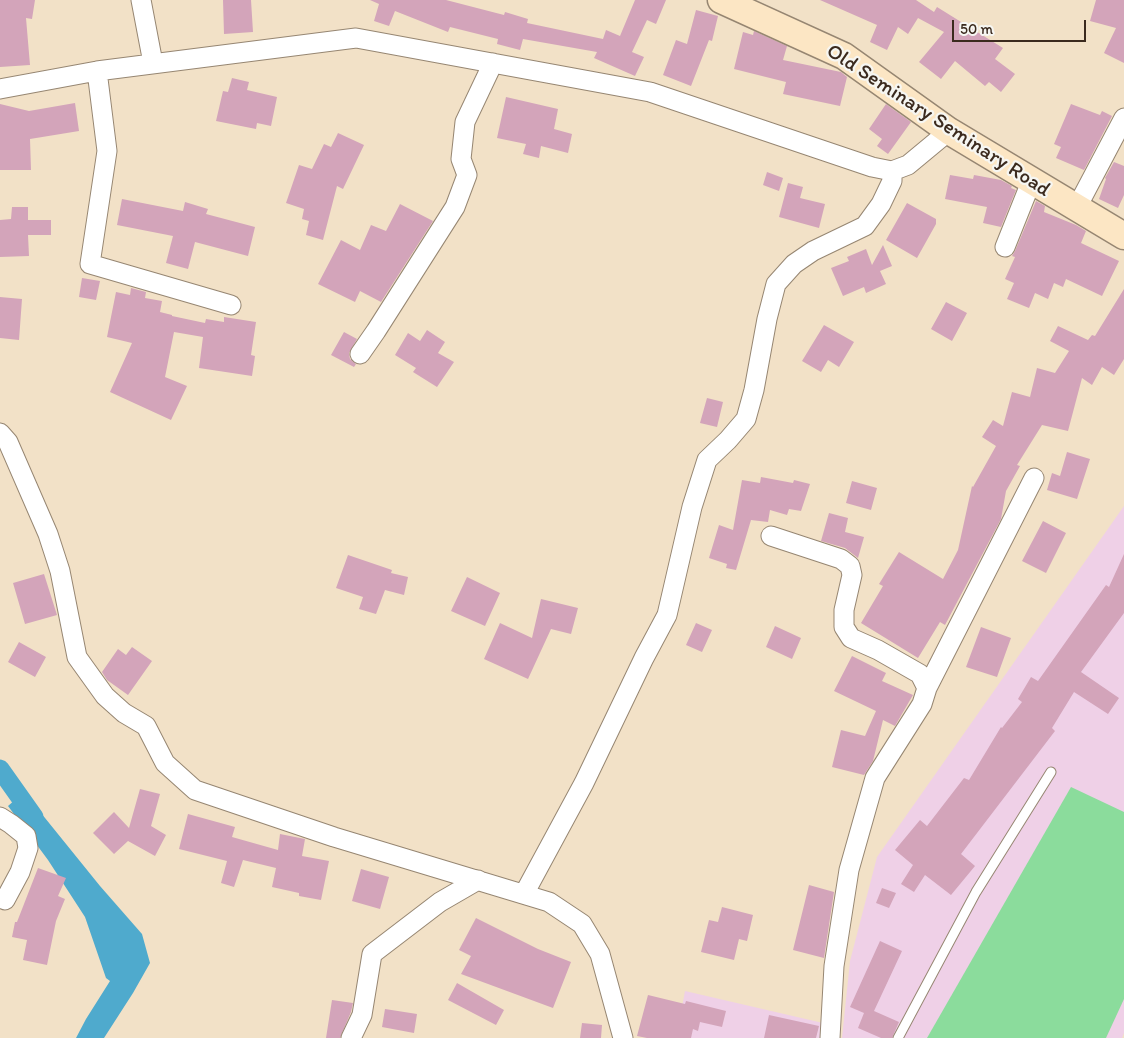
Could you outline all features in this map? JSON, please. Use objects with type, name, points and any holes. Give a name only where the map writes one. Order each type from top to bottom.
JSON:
[{"type":"main road","name":"Old Seminary Seminary Road","points":[[721,0],[844,56],[949,131],[1031,182],[1124,236]]},
{"type":"street","points":[[141,0],[153,63]]},
{"type":"street","points":[[0,89],[97,71],[356,38],[650,92],[872,167],[892,171],[908,165],[949,131]]},
{"type":"street","points":[[360,354],[455,207],[466,175],[461,159],[465,122],[493,63]]},
{"type":"street","points":[[97,71],[107,151],[90,264],[230,305]]},
{"type":"street","points":[[1076,209],[1124,118]]},
{"type":"street","points":[[524,894],[584,783],[644,658],[667,615],[692,507],[707,460],[746,419],[754,390],[767,319],[776,284],[794,264],[813,251],[865,226],[892,181],[892,171]]},
{"type":"street","points":[[1005,247],[1031,182]]},
{"type":"street","points":[[0,433],[8,442],[48,534],[60,570],[77,657],[105,696],[124,713],[146,726],[165,763],[195,790],[334,837],[549,902],[582,924],[600,954],[623,1038]]},
{"type":"street","points":[[830,1038],[834,966],[849,870],[875,778],[922,704],[928,688],[1034,478]]},
{"type":"street","points":[[771,536],[841,559],[850,566],[852,575],[844,610],[844,627],[852,638],[878,650],[920,674],[928,688]]},
{"type":"street","points":[[0,818],[26,836],[28,848],[20,872],[5,900]]},
{"type":"street","points":[[351,1038],[362,1015],[372,954],[440,902],[478,880]]},
{"type":"lane","points":[[898,1038],[976,892],[1051,772]]},
{"type":"shaded area","points":[[1124,506],[1124,1033],[1122,1038],[842,1038],[850,961],[877,857]]},
{"type":"shaded area","points":[[685,991],[823,1023],[820,1038],[676,1038]]},
{"type":"green space","points":[[1071,787],[1124,812],[1124,999],[1106,1038],[927,1038]]},
{"type":"water","points":[[24,792],[100,886],[142,934],[150,963],[104,1038],[76,1038],[110,981],[106,978],[85,917],[48,860],[8,806]]},
{"type":"building","points":[[0,0],[35,0],[32,19],[26,18],[30,65],[0,67]]},
{"type":"building","points":[[223,0],[251,0],[253,32],[224,34]]},
{"type":"building","points":[[370,0],[446,0],[504,15],[505,12],[528,19],[527,23],[603,39],[606,30],[620,36],[635,0],[666,0],[656,24],[647,20],[632,52],[644,57],[635,76],[594,58],[597,52],[523,39],[520,50],[497,44],[498,39],[450,27],[448,32],[395,11],[389,26],[374,21],[379,4]]},
{"type":"building","points":[[820,0],[916,0],[934,12],[937,7],[1003,48],[995,59],[1015,74],[1001,92],[989,82],[985,86],[955,61],[941,79],[919,62],[944,32],[918,18],[908,34],[898,27],[887,50],[870,42],[877,25]]},
{"type":"building","points":[[1096,0],[1124,0],[1124,63],[1104,53],[1116,28],[1090,21]]},
{"type":"building","points":[[696,10],[718,16],[712,41],[709,40],[691,86],[663,75],[676,40],[687,44]]},
{"type":"building","points":[[754,31],[787,46],[783,60],[841,72],[847,77],[840,106],[783,94],[786,82],[734,69],[743,32],[753,35]]},
{"type":"building","points":[[232,78],[249,82],[247,90],[277,97],[271,126],[257,123],[256,129],[216,121],[223,91],[228,92]]},
{"type":"building","points":[[506,97],[558,109],[554,129],[572,134],[568,153],[541,146],[539,158],[523,154],[526,144],[497,138]]},
{"type":"building","points":[[75,103],[79,131],[30,139],[31,170],[0,170],[0,104],[29,111]]},
{"type":"building","points":[[886,104],[911,122],[888,154],[877,146],[882,139],[869,129]]},
{"type":"building","points":[[1071,104],[1100,115],[1102,111],[1112,116],[1084,170],[1056,158],[1061,147],[1054,144]]},
{"type":"building","points":[[338,133],[364,145],[343,189],[337,186],[323,240],[306,235],[309,221],[302,219],[304,209],[286,203],[299,165],[312,169],[324,144],[331,147]]},
{"type":"building","points":[[1114,162],[1124,166],[1124,195],[1118,208],[1099,199],[1105,178]]},
{"type":"building","points":[[767,172],[783,178],[779,191],[763,185]]},
{"type":"building","points":[[950,175],[973,179],[974,175],[1001,180],[1016,190],[1001,227],[983,223],[987,207],[945,199]]},
{"type":"building","points":[[788,183],[803,187],[800,198],[825,204],[819,228],[779,217]]},
{"type":"building","points":[[122,199],[183,211],[185,202],[208,209],[206,214],[255,227],[248,256],[195,242],[188,269],[166,263],[173,236],[117,225]]},
{"type":"building","points":[[1036,201],[1045,206],[1044,212],[1086,231],[1081,243],[1119,261],[1102,296],[1066,279],[1063,287],[1054,283],[1048,299],[1035,293],[1029,308],[1007,299],[1014,283],[1005,279],[1015,257],[1012,256]]},
{"type":"building","points":[[907,203],[936,219],[936,224],[917,258],[886,240]]},
{"type":"building","points":[[400,204],[433,221],[381,302],[360,291],[355,302],[318,284],[341,240],[360,250],[371,225],[386,231]]},
{"type":"building","points":[[12,207],[28,207],[28,220],[51,220],[51,235],[28,235],[29,256],[0,257],[0,220],[11,219]]},
{"type":"building","points":[[883,245],[892,266],[880,271],[886,284],[866,293],[864,287],[843,296],[831,268],[849,261],[847,257],[866,249],[872,265]]},
{"type":"building","points":[[82,278],[100,281],[96,300],[79,297]]},
{"type":"building","points":[[131,288],[146,292],[145,298],[162,301],[160,312],[172,316],[205,323],[206,319],[224,322],[224,317],[256,322],[251,355],[255,356],[252,376],[199,368],[203,337],[174,332],[165,377],[187,386],[171,420],[110,392],[132,343],[107,337],[116,292],[130,295]]},
{"type":"building","points":[[1124,289],[1124,359],[1114,375],[1102,367],[1092,385],[1082,378],[1068,431],[1042,425],[1017,465],[1020,466],[1006,491],[1001,519],[945,625],[940,622],[918,658],[861,623],[883,586],[879,584],[899,552],[943,579],[958,550],[972,486],[996,446],[982,437],[993,420],[1003,426],[1012,392],[1030,397],[1037,368],[1055,373],[1069,351],[1050,341],[1058,326],[1088,340],[1092,335],[1095,336]]},
{"type":"building","points":[[0,297],[22,299],[19,340],[0,338]]},
{"type":"building","points":[[946,302],[967,313],[952,341],[931,329]]},
{"type":"building","points":[[824,325],[854,342],[839,367],[828,360],[821,372],[802,361]]},
{"type":"building","points":[[427,330],[445,342],[438,353],[454,362],[437,387],[413,372],[416,368],[395,355],[408,333],[420,341]]},
{"type":"building","points":[[344,332],[357,339],[349,353],[350,359],[356,364],[354,367],[331,355]]},
{"type":"building","points":[[707,398],[723,402],[717,427],[700,423]]},
{"type":"building","points":[[1067,452],[1090,459],[1077,499],[1047,490],[1052,473],[1060,476]]},
{"type":"building","points":[[761,477],[793,483],[794,480],[810,484],[801,511],[789,509],[787,515],[770,510],[768,522],[751,520],[736,570],[726,568],[727,564],[709,558],[719,525],[733,530],[742,480],[760,483]]},
{"type":"building","points":[[852,481],[877,488],[871,510],[846,503]]},
{"type":"building","points":[[829,513],[848,518],[845,532],[864,537],[858,558],[845,548],[821,541]]},
{"type":"building","points":[[1043,521],[1066,533],[1046,573],[1022,561]]},
{"type":"building","points":[[1124,554],[1124,613],[1081,672],[1119,698],[1108,714],[1074,692],[1052,728],[1055,731],[961,854],[975,866],[951,895],[925,875],[914,892],[901,884],[913,865],[895,850],[920,820],[927,826],[964,778],[969,780],[1001,727],[1022,702],[1018,699],[1031,677],[1038,681],[1106,585],[1109,587]]},
{"type":"building","points":[[348,555],[392,570],[391,573],[408,577],[404,595],[385,590],[376,614],[359,609],[363,597],[336,588]]},
{"type":"building","points":[[44,574],[57,615],[25,624],[13,583]]},
{"type":"building","points":[[467,577],[500,593],[485,626],[451,611]]},
{"type":"building","points":[[541,599],[578,608],[571,634],[551,629],[528,679],[484,659],[500,623],[532,638]]},
{"type":"building","points":[[696,623],[712,630],[702,652],[686,645]]},
{"type":"building","points":[[775,626],[801,638],[792,659],[766,647]]},
{"type":"building","points":[[981,627],[1011,638],[997,677],[966,667]]},
{"type":"building","points":[[19,642],[46,657],[35,677],[8,662]]},
{"type":"building","points":[[132,647],[152,661],[128,695],[107,680],[102,672],[118,649],[126,655]]},
{"type":"building","points":[[852,656],[886,673],[882,681],[913,695],[895,726],[883,720],[873,761],[864,775],[832,767],[841,730],[865,736],[876,711],[834,691]]},
{"type":"building","points":[[140,789],[160,794],[151,826],[166,835],[155,856],[128,841],[114,854],[93,833],[114,812],[129,828]]},
{"type":"building","points":[[188,814],[235,827],[232,837],[278,850],[280,834],[305,839],[302,856],[329,861],[321,900],[299,896],[299,893],[272,887],[276,868],[243,860],[234,887],[221,883],[227,861],[179,849]]},
{"type":"building","points":[[38,868],[66,878],[58,896],[65,899],[56,921],[47,965],[23,960],[27,940],[12,937],[15,922],[17,922]]},
{"type":"building","points":[[361,869],[389,877],[380,909],[352,901]]},
{"type":"building","points":[[809,885],[834,892],[824,958],[793,950]]},
{"type":"building","points":[[882,888],[896,893],[889,908],[876,903]]},
{"type":"building","points":[[722,907],[753,915],[747,941],[739,939],[734,960],[701,952],[709,920],[718,922]]},
{"type":"building","points":[[476,918],[538,949],[571,962],[553,1008],[461,974],[471,956],[459,950]]},
{"type":"building","points":[[880,941],[902,951],[874,1011],[899,1022],[892,1038],[881,1038],[858,1028],[864,1013],[850,1007]]},
{"type":"building","points":[[457,983],[504,1010],[496,1025],[448,1000]]},
{"type":"building","points":[[648,995],[685,1004],[686,1001],[726,1011],[722,1027],[700,1022],[698,1031],[693,1029],[691,1038],[647,1038],[637,1036]]},
{"type":"building","points":[[332,1000],[353,1003],[340,1038],[326,1038]]},
{"type":"building","points":[[385,1009],[417,1014],[414,1033],[382,1027]]},
{"type":"building","points":[[769,1015],[819,1026],[816,1038],[764,1038]]},
{"type":"building","points":[[582,1023],[602,1025],[601,1038],[580,1038]]},
{"type":"waterway","points":[[0,769],[34,817]]}]
